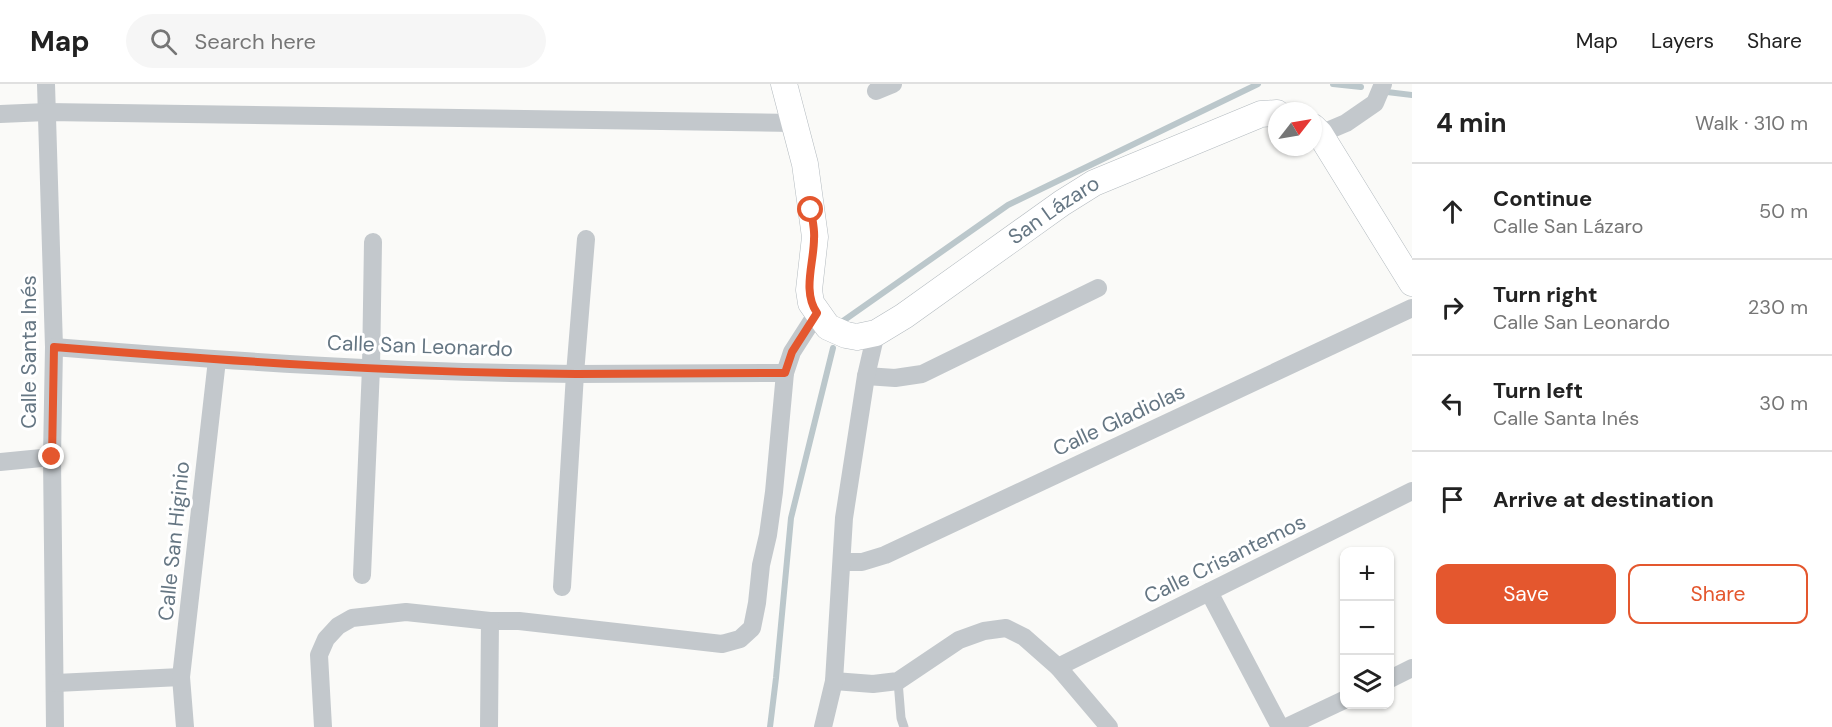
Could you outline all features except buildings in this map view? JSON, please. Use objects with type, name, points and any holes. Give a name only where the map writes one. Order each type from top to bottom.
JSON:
[{"type":"main road","points":[[784,84],[805,164],[814,237],[809,290],[811,303],[831,325]]},
{"type":"main road","name":"San Lázaro","points":[[831,325],[857,337],[876,333],[904,316],[1062,203],[1094,183],[1268,113]]},
{"type":"main road","points":[[1322,140],[1412,283]]},
{"type":"street","name":"Calle Santa Inés","points":[[46,84],[54,347],[52,457],[55,727]]},
{"type":"street","points":[[1322,129],[1346,123],[1374,103],[1383,84]]},
{"type":"street","points":[[0,114],[47,112],[795,123]]},
{"type":"street","points":[[562,587],[574,374],[586,239]]},
{"type":"street","points":[[362,574],[371,368],[373,242]]},
{"type":"street","points":[[867,376],[895,378],[922,374],[1098,288]]},
{"type":"street","name":"Calle Gladiolas","points":[[842,562],[862,562],[885,555],[1412,308]]},
{"type":"street","points":[[323,727],[319,655],[326,639],[338,626],[352,618],[406,612],[490,621],[519,621],[722,644],[740,639],[752,628],[757,603],[774,492],[785,373],[792,352],[831,325]]},
{"type":"street","points":[[824,727],[834,681],[844,518],[876,333]]},
{"type":"street","name":"Calle San Leonardo","points":[[54,347],[217,360],[371,368],[574,374],[785,373]]},
{"type":"street","name":"Calle San Higinio","points":[[185,727],[181,677],[217,360]]},
{"type":"street","points":[[0,462],[52,457]]},
{"type":"street","name":"Calle Crisantemos","points":[[1058,667],[1412,491]]},
{"type":"street","points":[[1209,592],[1280,727]]},
{"type":"street","points":[[489,727],[490,621]]},
{"type":"street","points":[[834,681],[873,684],[898,681],[959,640],[984,631],[1005,628],[1024,637],[1058,667],[1109,727]]},
{"type":"street","points":[[1394,677],[1412,668]]},
{"type":"street","points":[[56,683],[181,677]]},
{"type":"street","points":[[1287,727],[1340,702]]},
{"type":"lane","points":[[898,681],[901,718],[904,727]]},
{"type":"waterway","points":[[843,321],[1008,205],[1258,84]]},
{"type":"waterway","points":[[1333,84],[1361,87]]},
{"type":"waterway","points":[[1387,92],[1412,95]]},
{"type":"waterway","points":[[770,727],[791,518],[833,348]]},
{"type":"route","points":[[52,457],[54,347],[217,360],[371,368],[574,374],[785,373],[800,337],[817,313],[811,303],[809,290],[814,237],[811,210]]}]
